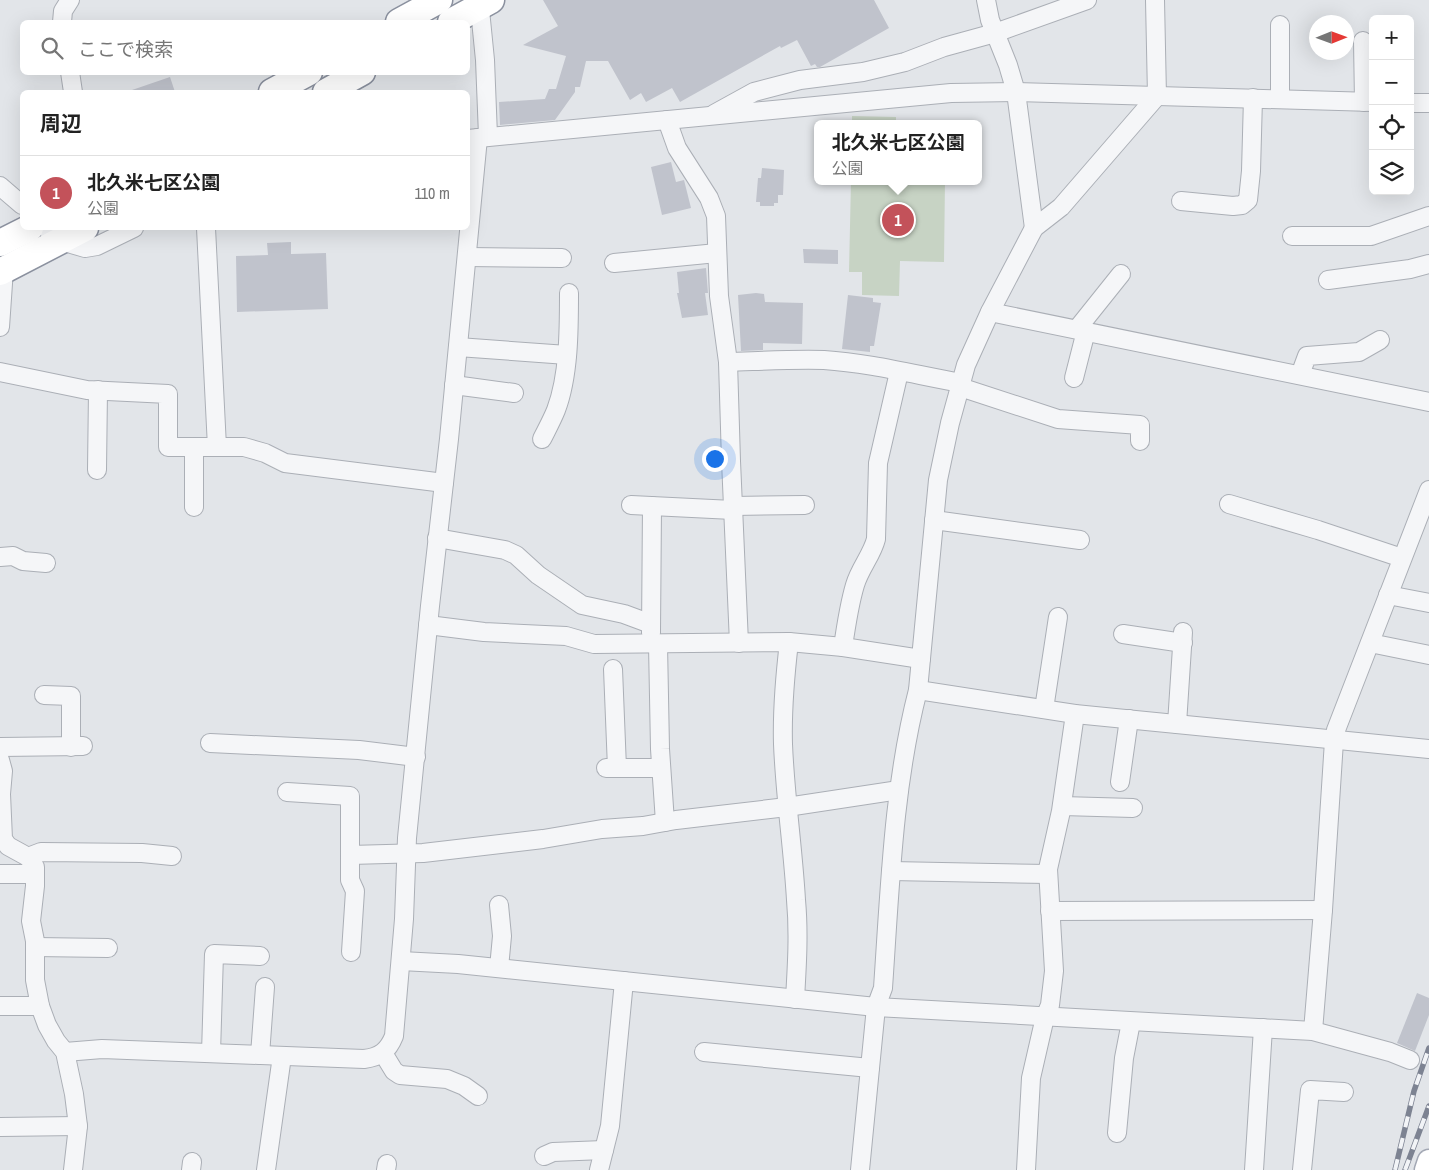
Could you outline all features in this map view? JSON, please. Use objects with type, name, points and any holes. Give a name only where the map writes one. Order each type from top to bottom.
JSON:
[{"type":"highway","points":[[403,20],[439,0]]},
{"type":"highway","points":[[454,20],[483,2]]},
{"type":"highway","points":[[276,90],[303,75]]},
{"type":"highway","points":[[334,90],[357,75]]},
{"type":"highway","points":[[0,244],[26,230]]},
{"type":"highway","points":[[2,270],[53,234],[74,230]]},
{"type":"main road","points":[[1426,1170],[1429,1161]]},
{"type":"street","points":[[62,20],[63,12],[70,0]]},
{"type":"street","points":[[986,0],[990,20],[1008,64],[1016,92],[1034,228]]},
{"type":"street","points":[[709,116],[754,92],[800,80],[863,72],[905,62],[944,47],[995,33],[1087,0]]},
{"type":"street","points":[[860,1170],[876,1007],[883,988],[895,816],[910,722],[918,690],[938,480],[960,385],[966,365],[990,312],[1034,228],[1061,207],[1158,96],[1155,0]]},
{"type":"street","points":[[470,225],[485,60],[483,2]]},
{"type":"street","points":[[1280,25],[1280,99]]},
{"type":"street","points":[[478,138],[942,94],[1016,92],[1368,102],[1363,41]]},
{"type":"street","points":[[71,75],[74,90]]},
{"type":"street","points":[[1181,200],[1233,206],[1242,205],[1248,200],[1251,171],[1253,98]]},
{"type":"street","points":[[1414,103],[1429,103]]},
{"type":"street","points":[[667,120],[677,148],[709,198],[716,216],[720,296],[728,362],[739,643]]},
{"type":"street","points":[[0,186],[20,203]]},
{"type":"street","points":[[1292,236],[1371,236],[1429,216]]},
{"type":"street","points":[[53,234],[85,248],[97,246],[130,230]]},
{"type":"street","points":[[206,230],[217,447]]},
{"type":"street","points":[[66,1052],[102,1049],[364,1059],[374,1058],[390,1046],[394,1036],[401,961],[407,854],[428,624],[469,230]]},
{"type":"street","points":[[614,263],[717,253]]},
{"type":"street","points":[[467,257],[562,258]]},
{"type":"street","points":[[1328,280],[1410,270],[1429,264]]},
{"type":"street","points":[[0,327],[2,270]]},
{"type":"street","points":[[1074,378],[1081,330],[1121,274]]},
{"type":"street","points":[[542,439],[557,409],[567,355],[569,293]]},
{"type":"street","points":[[990,312],[1429,402]]},
{"type":"street","points":[[1300,375],[1307,356],[1358,352],[1380,340]]},
{"type":"street","points":[[458,347],[567,355]]},
{"type":"street","points":[[728,362],[791,359],[826,360],[899,372],[960,385],[1056,426],[1140,425],[1140,441]]},
{"type":"street","points":[[0,372],[35,380],[98,390],[168,394],[168,448],[244,447],[265,453],[285,463],[444,483]]},
{"type":"street","points":[[843,647],[855,585],[862,568],[874,548],[876,539],[878,463],[899,372]]},
{"type":"street","points":[[454,385],[514,393]]},
{"type":"street","points":[[97,470],[98,390]]},
{"type":"street","points":[[194,447],[194,507]]},
{"type":"street","points":[[1313,1031],[1336,730],[1429,490]]},
{"type":"street","points":[[631,504],[733,508],[805,505]]},
{"type":"street","points":[[1229,504],[1318,530],[1402,558]]},
{"type":"street","points":[[652,506],[652,624],[665,822]]},
{"type":"street","points":[[934,520],[1080,540]]},
{"type":"street","points":[[437,538],[506,550],[516,555],[538,575],[582,604],[624,614],[652,624]]},
{"type":"street","points":[[0,558],[13,556],[23,561],[46,563]]},
{"type":"street","points":[[1388,595],[1429,603]]},
{"type":"street","points":[[1044,709],[1058,617]]},
{"type":"street","points":[[428,624],[484,632],[566,636],[594,644],[789,642],[843,647],[921,659]]},
{"type":"street","points":[[1123,634],[1183,638],[1177,724]]},
{"type":"street","points":[[789,642],[783,693],[783,743],[796,900],[798,950],[795,998]]},
{"type":"street","points":[[1370,643],[1429,655]]},
{"type":"street","points":[[613,669],[612,768],[661,768]]},
{"type":"street","points":[[918,690],[1075,714],[1429,749]]},
{"type":"street","points":[[0,747],[77,746],[71,696],[44,695]]},
{"type":"street","points":[[1026,1170],[1031,1078],[1045,1017],[1050,1006],[1054,971],[1048,874],[1050,854],[1062,806],[1075,714]]},
{"type":"street","points":[[1120,782],[1129,720]]},
{"type":"street","points":[[210,742],[359,750],[416,757]]},
{"type":"street","points":[[0,760],[3,771],[0,819],[3,839],[8,846],[28,857],[34,867],[35,874],[30,921],[35,947],[35,980],[40,1006],[47,1025],[56,1041],[66,1052],[78,1111],[73,1170]]},
{"type":"street","points":[[350,855],[407,854],[543,839],[602,829],[643,826],[899,790]]},
{"type":"street","points":[[287,792],[350,796],[350,880],[355,891],[351,952]]},
{"type":"street","points":[[1062,806],[1133,808]]},
{"type":"street","points":[[28,857],[41,852],[142,853],[172,856]]},
{"type":"street","points":[[891,871],[1048,874]]},
{"type":"street","points":[[0,874],[35,874]]},
{"type":"street","points":[[498,904],[502,936],[499,968]]},
{"type":"street","points":[[1050,911],[1323,910]]},
{"type":"street","points":[[35,947],[108,948]]},
{"type":"street","points":[[211,1053],[214,954],[260,956]]},
{"type":"street","points":[[401,961],[458,964],[876,1007],[1313,1031],[1390,1052],[1410,1060]]},
{"type":"street","points":[[599,1170],[604,1150],[617,1127],[624,981]]},
{"type":"street","points":[[260,1055],[265,987]]},
{"type":"street","points":[[0,1006],[40,1006]]},
{"type":"street","points":[[1117,1133],[1124,1058],[1131,1022]]},
{"type":"street","points":[[1254,1170],[1263,1028]]},
{"type":"street","points":[[704,1052],[870,1068]]},
{"type":"street","points":[[383,1053],[394,1071],[400,1075],[446,1079],[464,1086],[478,1096]]},
{"type":"street","points":[[266,1170],[282,1056]]},
{"type":"street","points":[[1302,1170],[1310,1090],[1344,1092]]},
{"type":"street","points":[[0,1127],[78,1126]]},
{"type":"street","points":[[544,1156],[553,1152],[604,1150]]},
{"type":"green space","points":[[852,116],[896,117],[896,120],[852,120]]},
{"type":"green space","points":[[851,185],[945,185],[944,262],[900,261],[899,296],[862,295],[862,272],[849,272]]},
{"type":"building","points":[[543,0],[874,0],[889,28],[820,67],[817,67],[815,64],[811,66],[797,40],[781,48],[780,46],[680,102],[672,88],[646,102],[641,93],[630,100],[608,61],[586,61],[580,87],[575,87],[575,92],[555,120],[500,125],[499,102],[545,99],[549,89],[556,89],[566,56],[523,45],[558,26]]},
{"type":"building","points":[[170,77],[174,90],[132,90]]},
{"type":"building","points":[[671,162],[676,182],[684,180],[691,208],[662,215],[651,167]]},
{"type":"building","points":[[762,168],[784,170],[783,195],[778,195],[778,203],[774,203],[774,206],[760,206],[760,202],[756,202],[758,178],[761,178]]},
{"type":"building","points":[[291,242],[291,254],[326,253],[328,309],[237,312],[236,256],[268,255],[267,243]]},
{"type":"building","points":[[803,249],[838,250],[838,264],[804,263]]},
{"type":"building","points":[[706,268],[708,293],[705,293],[708,315],[682,318],[677,293],[679,293],[677,272]]},
{"type":"building","points":[[764,294],[765,302],[803,303],[802,344],[763,343],[763,350],[741,351],[738,295]]},
{"type":"building","points":[[848,295],[873,298],[873,302],[881,303],[874,346],[870,346],[870,352],[842,349]]},
{"type":"building","points":[[1417,993],[1429,998],[1429,1015],[1415,1051],[1397,1043]]},
{"type":"railway","points":[[1395,1170],[1414,1091],[1429,1048]]},
{"type":"railway","points":[[1405,1170],[1429,1106]]},
{"type":"place","name":"北久米七区公園","points":[[898,220]]}]
